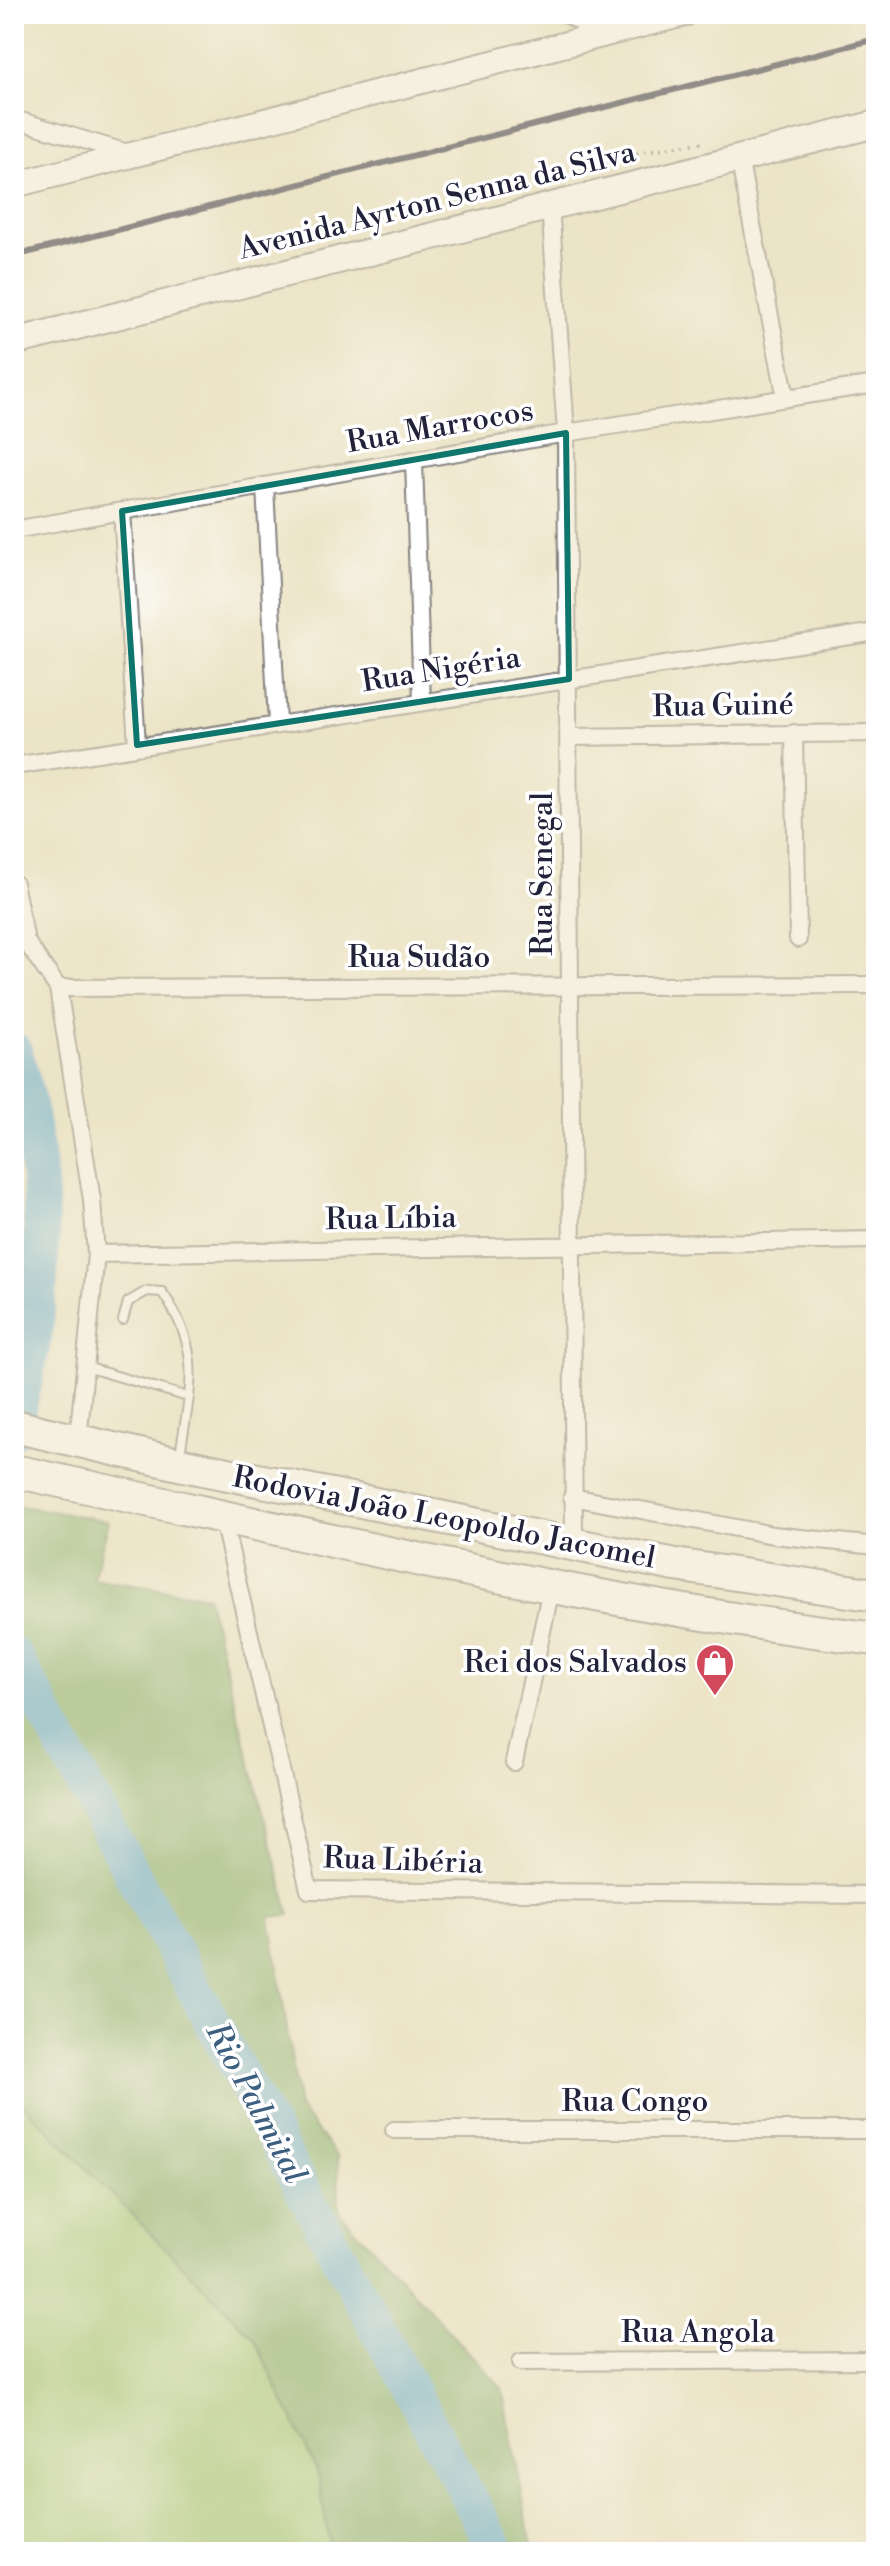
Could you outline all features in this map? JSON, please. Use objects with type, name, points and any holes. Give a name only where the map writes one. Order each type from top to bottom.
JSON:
[{"type":"highway","name":"Rodovia João Leopoldo Jacomel","points":[[27,1429],[179,1464],[574,1544],[762,1580],[876,1595]]},
{"type":"highway","name":"Rodovia João Leopoldo Jacomel","points":[[22,1473],[552,1584],[778,1625],[876,1639]]},
{"type":"main road","name":"Avenida Ayrton Senna da Silva","points":[[14,342],[876,124]]},
{"type":"street","points":[[566,14],[605,35]]},
{"type":"street","points":[[14,185],[605,35],[634,21],[684,14]]},
{"type":"street","points":[[14,119],[133,155]]},
{"type":"street","points":[[739,158],[786,398]]},
{"type":"street","name":"Rua Senegal","points":[[550,205],[566,433],[574,1544]]},
{"type":"street","name":"Rua Marrocos","points":[[14,530],[566,433],[876,384]]},
{"type":"street","points":[[414,462],[422,702]]},
{"type":"street","points":[[265,486],[277,723]]},
{"type":"street","points":[[122,511],[137,745]]},
{"type":"street","name":"Rua Nigéria","points":[[14,766],[876,632]]},
{"type":"street","points":[[794,733],[798,939]]},
{"type":"street","name":"Rua Guiné","points":[[570,737],[876,733]]},
{"type":"street","points":[[14,883],[26,937]]},
{"type":"street","points":[[14,924],[26,937],[58,988],[92,1200],[96,1254],[78,1441]]},
{"type":"street","name":"Rua Sudão","points":[[58,988],[876,985]]},
{"type":"street","name":"Rua Líbia","points":[[96,1254],[572,1242],[876,1240]]},
{"type":"street","points":[[572,1497],[773,1535],[876,1546]]},
{"type":"street","name":"Rua Libéria","points":[[222,1516],[309,1890],[876,1895]]},
{"type":"street","points":[[514,1762],[552,1584]]},
{"type":"street","name":"Rua Congo","points":[[394,2130],[876,2130]]},
{"type":"street","name":"Rua Angola","points":[[521,2362],[876,2360]]},
{"type":"lane","points":[[123,1320],[128,1302],[147,1291],[162,1292],[182,1321],[192,1369],[179,1464]]},
{"type":"lane","points":[[86,1367],[188,1397]]},
{"type":"highlighted area","points":[[566,433],[569,679],[137,745],[122,511]]},
{"type":"green space","points":[[14,1505],[109,1521],[93,1579],[207,1596],[290,1915],[270,1917],[299,2108],[338,2157],[339,2212],[502,2388],[533,2552],[331,2552],[318,2473],[254,2338],[14,2095]]},
{"type":"green space","points":[[14,2095],[254,2338],[318,2473],[331,2552],[14,2552]]},
{"type":"waterway","name":"Rio Palmital","points":[[14,1050],[36,1151],[41,1220],[36,1323],[14,1430]]},
{"type":"waterway","name":"Rio Palmital","points":[[14,1655],[498,2552]]},
{"type":"railway","points":[[14,256],[876,39]]},
{"type":"place","name":"Rei dos Salvados","points":[[715,1697]]}]
